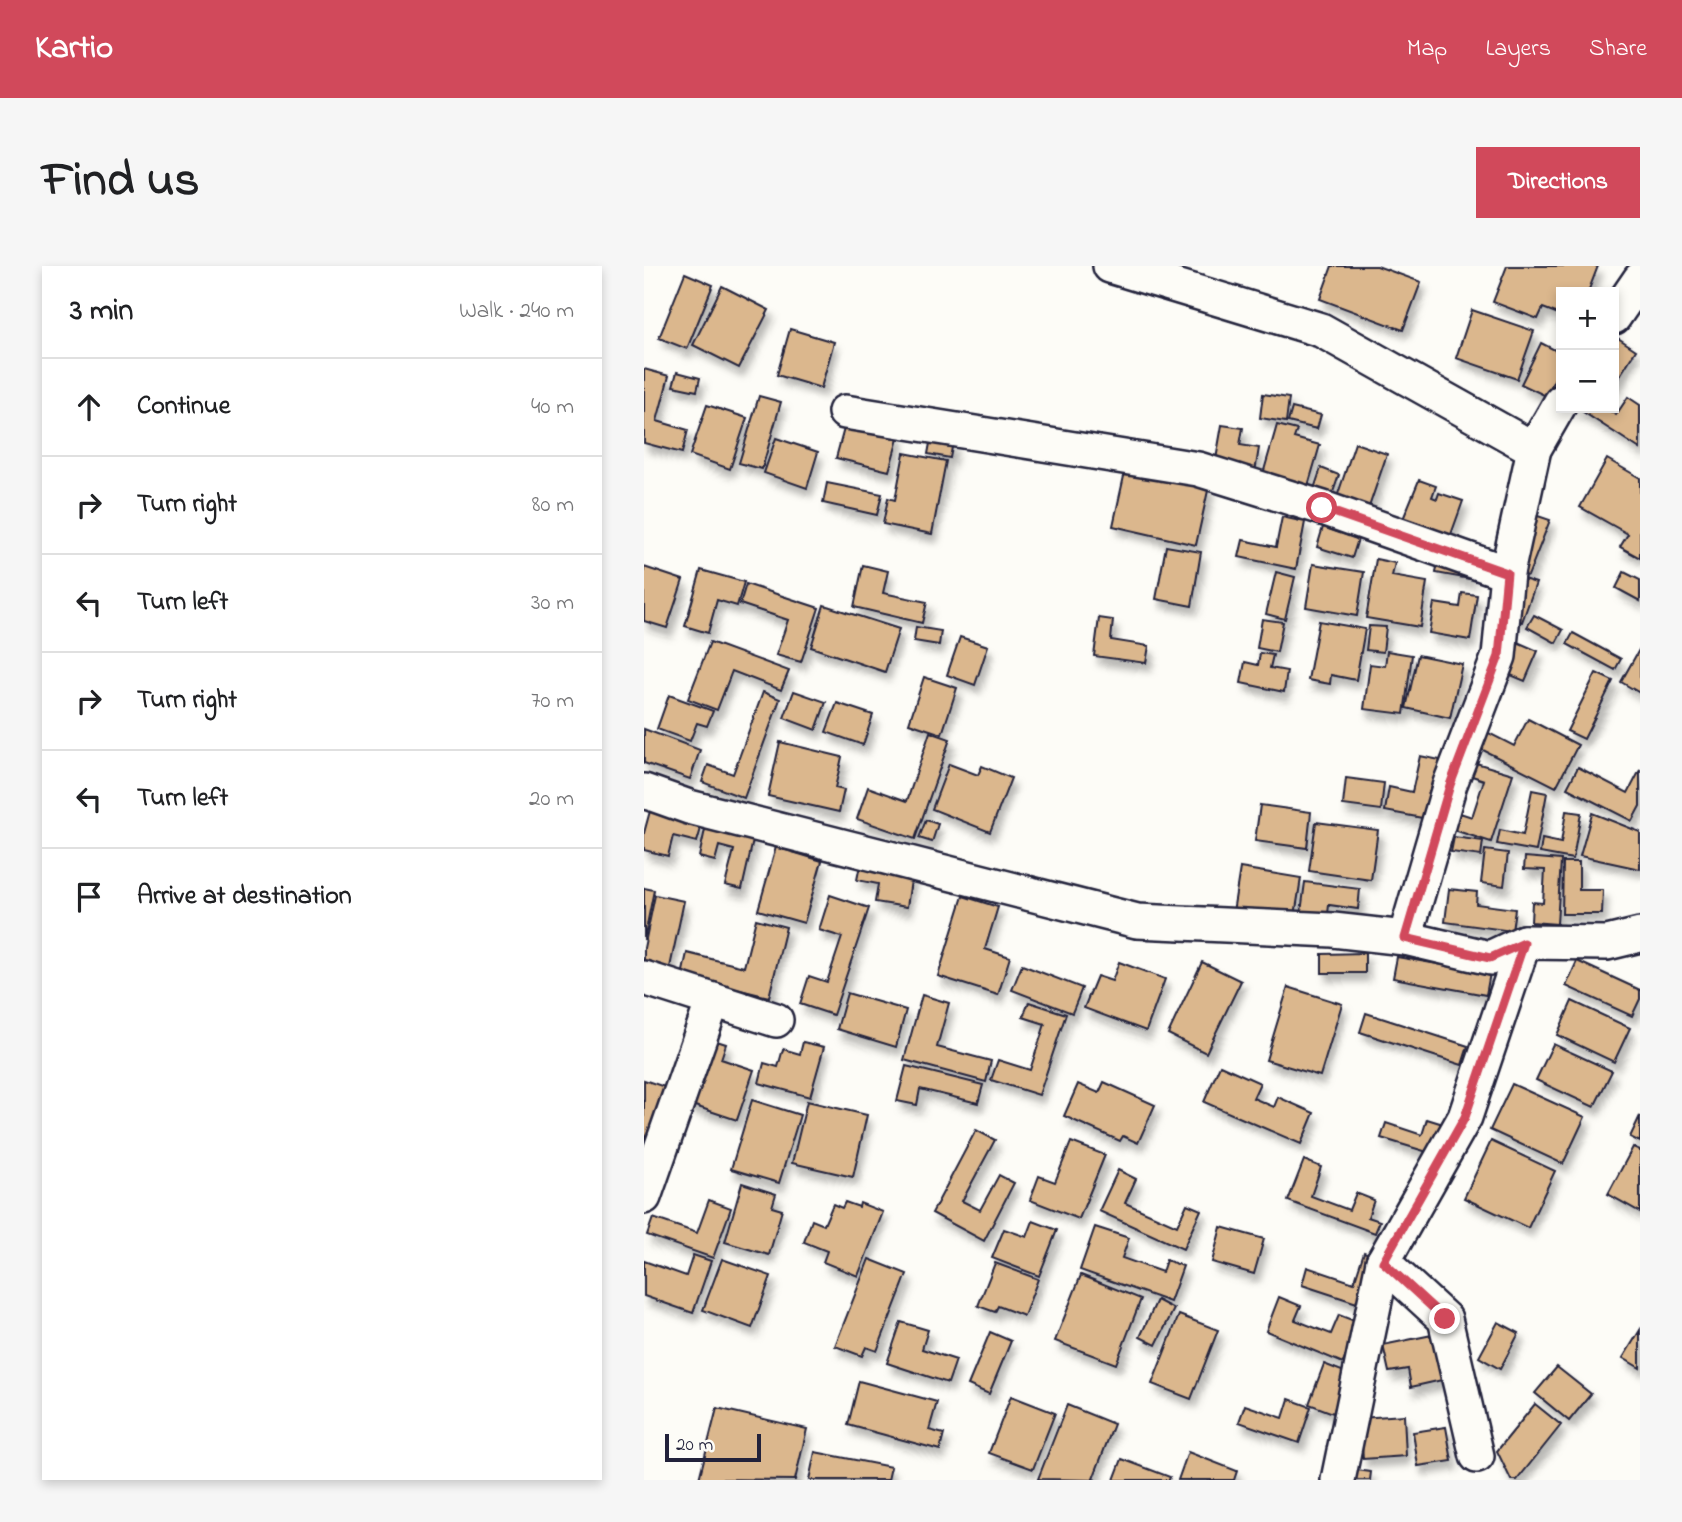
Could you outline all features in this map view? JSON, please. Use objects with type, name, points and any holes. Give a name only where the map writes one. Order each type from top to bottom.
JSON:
[{"type":"street","points":[[1110,266],[1321,330],[1534,449]]},
{"type":"street","points":[[1619,310],[1640,279]]},
{"type":"street","points":[[1405,938],[1450,785],[1499,656],[1507,573],[1534,449],[1556,411]]},
{"type":"street","points":[[845,412],[1198,469],[1322,508],[1507,573]]},
{"type":"street","points":[[644,791],[689,807],[1138,921],[1333,930],[1405,938],[1490,958],[1524,943],[1607,943],[1640,935]]},
{"type":"street","points":[[1338,1480],[1383,1262],[1465,1117],[1524,943]]},
{"type":"street","points":[[644,978],[776,1020]]},
{"type":"street","points":[[644,1197],[713,1000]]},
{"type":"street","points":[[1383,1262],[1445,1319],[1477,1457]]},
{"type":"building","points":[[1332,266],[1377,266],[1421,282],[1403,330],[1320,299]]},
{"type":"building","points":[[1507,266],[1598,266],[1590,287],[1556,287],[1556,313],[1543,308],[1538,319],[1493,302]]},
{"type":"building","points":[[685,273],[713,285],[687,349],[659,338]]},
{"type":"building","points":[[722,286],[769,310],[739,368],[693,345]]},
{"type":"building","points":[[1472,310],[1534,331],[1517,379],[1456,358]]},
{"type":"building","points":[[790,329],[834,342],[821,388],[777,375]]},
{"type":"building","points":[[1619,339],[1636,350],[1619,377]]},
{"type":"building","points":[[1541,343],[1556,350],[1556,376],[1546,396],[1521,384]]},
{"type":"building","points":[[644,369],[669,376],[657,421],[688,430],[682,453],[644,443]]},
{"type":"building","points":[[677,372],[700,378],[697,391],[673,386]]},
{"type":"building","points":[[1263,394],[1289,398],[1286,422],[1260,418]]},
{"type":"building","points":[[759,396],[781,402],[762,469],[739,463]]},
{"type":"building","points":[[1628,397],[1640,405],[1640,449],[1585,413],[1616,415]]},
{"type":"building","points":[[707,405],[747,418],[730,469],[690,455]]},
{"type":"building","points":[[1292,408],[1321,415],[1317,429],[1288,422]]},
{"type":"building","points":[[846,421],[899,435],[889,471],[836,458]]},
{"type":"building","points":[[1222,425],[1243,428],[1240,445],[1259,448],[1255,472],[1215,465]]},
{"type":"building","points":[[1277,425],[1297,430],[1294,438],[1320,445],[1308,486],[1263,474]]},
{"type":"building","points":[[776,438],[818,452],[807,488],[764,473]]},
{"type":"building","points":[[931,438],[953,442],[950,458],[928,454]]},
{"type":"building","points":[[1355,443],[1387,454],[1368,510],[1336,500]]},
{"type":"building","points":[[904,453],[946,461],[932,534],[883,524],[888,498],[895,500]]},
{"type":"building","points":[[1607,459],[1640,478],[1640,558],[1620,547],[1628,534],[1580,507]]},
{"type":"building","points":[[1126,467],[1209,486],[1196,545],[1113,526]]},
{"type":"building","points":[[1321,468],[1339,475],[1332,495],[1314,489]]},
{"type":"building","points":[[1419,480],[1436,486],[1432,497],[1437,499],[1439,493],[1463,501],[1449,540],[1401,524]]},
{"type":"building","points":[[827,483],[882,494],[877,515],[823,503]]},
{"type":"building","points":[[1532,514],[1550,520],[1528,576],[1510,570]]},
{"type":"building","points":[[1282,517],[1305,522],[1296,569],[1239,557],[1243,540],[1276,547]]},
{"type":"building","points":[[1323,527],[1358,539],[1352,558],[1317,547]]},
{"type":"building","points":[[1166,546],[1201,552],[1192,606],[1156,599]]},
{"type":"building","points":[[1376,559],[1395,563],[1392,576],[1427,582],[1420,627],[1366,618]]},
{"type":"building","points":[[1438,560],[1471,566],[1470,579],[1436,573]]},
{"type":"building","points":[[1313,564],[1364,572],[1357,616],[1306,607]]},
{"type":"building","points":[[863,565],[888,571],[883,593],[927,602],[922,623],[854,607]]},
{"type":"building","points":[[644,567],[683,580],[667,628],[644,621]]},
{"type":"building","points":[[701,570],[744,582],[737,606],[717,600],[708,633],[685,626]]},
{"type":"building","points":[[1276,572],[1295,577],[1285,619],[1266,614]]},
{"type":"building","points":[[1624,572],[1640,580],[1640,601],[1616,588]]},
{"type":"building","points":[[1520,578],[1536,583],[1522,622],[1507,616]]},
{"type":"building","points":[[746,584],[819,608],[801,662],[776,655],[788,620],[740,604]]},
{"type":"building","points":[[1462,593],[1477,595],[1470,640],[1429,633],[1434,603],[1460,607]]},
{"type":"building","points":[[824,605],[899,629],[885,672],[811,647]]},
{"type":"building","points":[[1534,615],[1563,630],[1556,643],[1527,627]]},
{"type":"building","points":[[1099,618],[1113,620],[1111,640],[1149,646],[1146,663],[1094,656]]},
{"type":"building","points":[[1262,619],[1283,622],[1277,652],[1257,648]]},
{"type":"building","points":[[1319,621],[1365,629],[1356,680],[1331,675],[1330,684],[1308,680]]},
{"type":"building","points":[[1369,626],[1386,627],[1383,652],[1366,650]]},
{"type":"building","points":[[916,627],[941,631],[939,645],[914,641]]},
{"type":"building","points":[[1573,633],[1621,659],[1615,670],[1567,644]]},
{"type":"building","points":[[960,637],[988,646],[975,685],[947,675]]},
{"type":"building","points":[[1515,641],[1538,651],[1525,681],[1501,671]]},
{"type":"building","points":[[710,642],[789,671],[781,690],[732,671],[717,710],[688,699]]},
{"type":"building","points":[[1640,648],[1640,693],[1621,682]]},
{"type":"building","points":[[1387,651],[1412,655],[1404,714],[1364,709],[1370,664],[1385,666]]},
{"type":"building","points":[[1260,653],[1273,655],[1270,668],[1287,671],[1284,692],[1241,683],[1245,662],[1258,665]]},
{"type":"building","points":[[1418,655],[1462,664],[1450,718],[1406,708]]},
{"type":"building","points":[[1596,673],[1613,681],[1584,739],[1567,731]]},
{"type":"building","points":[[924,677],[957,688],[942,734],[909,723]]},
{"type":"building","points":[[794,691],[826,702],[816,730],[784,718]]},
{"type":"building","points":[[763,692],[780,699],[744,798],[702,782],[708,765],[733,774]]},
{"type":"building","points":[[669,695],[713,711],[707,726],[697,723],[690,741],[657,729]]},
{"type":"building","points":[[837,703],[873,715],[863,745],[826,732]]},
{"type":"building","points":[[1528,719],[1578,745],[1556,787],[1477,747],[1485,731],[1514,746]]},
{"type":"building","points":[[644,729],[700,750],[690,779],[644,763]]},
{"type":"building","points":[[930,732],[950,739],[915,839],[857,819],[868,787],[907,801]]},
{"type":"building","points":[[780,742],[842,757],[835,788],[844,790],[839,812],[768,796]]},
{"type":"building","points":[[1420,756],[1445,761],[1433,820],[1385,811],[1389,787],[1412,792]]},
{"type":"building","points":[[1476,763],[1513,774],[1491,842],[1454,830],[1460,813],[1472,817],[1484,780],[1472,776]]},
{"type":"building","points":[[949,764],[978,775],[982,766],[1011,778],[990,832],[932,809]]},
{"type":"building","points":[[1578,767],[1628,793],[1640,770],[1640,806],[1632,821],[1567,788]]},
{"type":"building","points":[[1346,778],[1384,783],[1381,810],[1343,805]]},
{"type":"building","points":[[1532,790],[1547,793],[1536,851],[1497,844],[1500,830],[1523,835]]},
{"type":"building","points":[[1260,805],[1311,812],[1307,848],[1255,841]]},
{"type":"building","points":[[650,811],[702,825],[697,842],[673,836],[668,856],[644,850],[644,833]]},
{"type":"building","points":[[1566,811],[1581,813],[1573,859],[1540,853],[1542,839],[1561,843]]},
{"type":"building","points":[[1592,813],[1640,832],[1640,869],[1580,856]]},
{"type":"building","points":[[926,820],[938,824],[932,842],[919,838]]},
{"type":"building","points":[[1316,822],[1378,830],[1371,880],[1309,871]]},
{"type":"building","points":[[706,825],[754,836],[742,889],[725,885],[734,850],[719,846],[715,861],[699,857]]},
{"type":"building","points":[[1454,837],[1483,841],[1481,856],[1451,852]]},
{"type":"building","points":[[776,847],[822,861],[804,923],[758,910]]},
{"type":"building","points":[[1485,850],[1508,853],[1504,886],[1481,883]]},
{"type":"building","points":[[1525,857],[1561,860],[1557,924],[1531,922],[1532,902],[1543,903],[1545,870],[1524,869]]},
{"type":"building","points":[[1563,862],[1579,862],[1579,890],[1603,890],[1602,914],[1562,914]]},
{"type":"building","points":[[860,865],[912,874],[907,907],[875,902],[878,884],[857,880]]},
{"type":"building","points":[[1240,868],[1301,878],[1294,922],[1233,912]]},
{"type":"building","points":[[1305,882],[1360,889],[1358,909],[1329,905],[1327,923],[1300,920]]},
{"type":"building","points":[[644,888],[654,890],[644,940]]},
{"type":"building","points":[[1449,889],[1477,892],[1476,904],[1515,909],[1512,931],[1445,922]]},
{"type":"building","points":[[655,895],[684,901],[669,972],[644,967],[644,948]]},
{"type":"building","points":[[830,895],[869,908],[833,1015],[800,1004],[809,976],[827,982],[842,937],[819,930]]},
{"type":"building","points":[[963,896],[998,907],[985,949],[1010,957],[998,995],[938,976]]},
{"type":"building","points":[[756,919],[786,927],[769,997],[682,976],[687,953],[744,967]]},
{"type":"building","points":[[1365,953],[1365,973],[1322,973],[1322,954]]},
{"type":"building","points":[[1397,957],[1490,973],[1486,995],[1393,978]]},
{"type":"building","points":[[1577,961],[1640,990],[1640,999],[1632,1016],[1566,986]]},
{"type":"building","points":[[1119,962],[1165,979],[1146,1031],[1084,1008],[1097,976],[1112,981]]},
{"type":"building","points":[[1202,962],[1241,981],[1206,1053],[1168,1034]]},
{"type":"building","points":[[1022,965],[1082,988],[1072,1013],[1012,990]]},
{"type":"building","points":[[1288,987],[1342,1004],[1320,1076],[1266,1060]]},
{"type":"building","points":[[847,993],[906,1010],[896,1047],[837,1029]]},
{"type":"building","points":[[922,995],[949,1003],[937,1047],[991,1061],[986,1082],[904,1060]]},
{"type":"building","points":[[1572,1001],[1630,1028],[1614,1062],[1557,1035]]},
{"type":"building","points":[[1029,1002],[1066,1014],[1039,1095],[991,1080],[998,1060],[1030,1070],[1045,1024],[1023,1017]]},
{"type":"building","points":[[1366,1013],[1468,1046],[1462,1065],[1360,1032]]},
{"type":"building","points":[[704,1037],[726,1044],[721,1059],[754,1070],[737,1120],[683,1102]]},
{"type":"building","points":[[803,1042],[824,1047],[810,1097],[759,1083],[764,1063],[778,1067],[783,1049],[800,1054]]},
{"type":"building","points":[[1553,1044],[1612,1071],[1594,1107],[1536,1080]]},
{"type":"building","points":[[1220,1065],[1260,1083],[1253,1098],[1274,1107],[1278,1097],[1314,1113],[1301,1144],[1204,1102]]},
{"type":"building","points":[[906,1066],[983,1085],[978,1103],[920,1089],[917,1105],[897,1101]]},
{"type":"building","points":[[644,1080],[665,1087],[644,1143]]},
{"type":"building","points":[[1104,1082],[1155,1105],[1138,1143],[1123,1136],[1120,1141],[1064,1116],[1078,1084],[1099,1093]]},
{"type":"building","points":[[1512,1084],[1585,1117],[1563,1164],[1490,1130]]},
{"type":"building","points":[[752,1100],[800,1115],[779,1183],[731,1169]]},
{"type":"building","points":[[807,1101],[867,1115],[853,1177],[792,1163]]},
{"type":"building","points":[[1640,1116],[1640,1142],[1630,1137]]},
{"type":"building","points":[[1427,1119],[1443,1124],[1434,1154],[1381,1138],[1386,1123],[1422,1135]]},
{"type":"building","points":[[976,1130],[995,1140],[962,1201],[980,1210],[999,1175],[1014,1183],[984,1241],[932,1213]]},
{"type":"building","points":[[1491,1141],[1555,1171],[1528,1228],[1464,1198]]},
{"type":"building","points":[[1071,1142],[1105,1155],[1079,1219],[1030,1200],[1039,1176],[1055,1182]]},
{"type":"building","points":[[1633,1147],[1640,1150],[1640,1212],[1608,1194]]},
{"type":"building","points":[[1304,1160],[1321,1167],[1311,1196],[1349,1210],[1356,1193],[1374,1200],[1368,1217],[1380,1221],[1375,1233],[1288,1201]]},
{"type":"building","points":[[1118,1170],[1136,1179],[1125,1203],[1177,1226],[1187,1204],[1201,1210],[1183,1249],[1099,1211]]},
{"type":"building","points":[[742,1183],[776,1194],[772,1207],[782,1210],[769,1255],[725,1242]]},
{"type":"building","points":[[709,1200],[731,1208],[713,1258],[647,1235],[653,1218],[697,1233]]},
{"type":"building","points":[[845,1202],[859,1207],[860,1203],[883,1212],[858,1276],[823,1262],[827,1251],[804,1242],[812,1220],[824,1225],[833,1204],[842,1208]]},
{"type":"building","points":[[1033,1221],[1057,1230],[1039,1276],[992,1258],[1004,1229],[1027,1237]]},
{"type":"building","points":[[1095,1227],[1129,1238],[1122,1258],[1162,1272],[1166,1260],[1183,1266],[1170,1302],[1080,1270]]},
{"type":"building","points":[[1221,1227],[1264,1239],[1254,1274],[1212,1262]]},
{"type":"building","points":[[1364,1252],[1382,1259],[1366,1306],[1302,1285],[1307,1267],[1354,1283]]},
{"type":"building","points":[[693,1255],[711,1261],[693,1313],[644,1296],[644,1261],[686,1276]]},
{"type":"building","points":[[722,1259],[771,1276],[752,1328],[703,1310]]},
{"type":"building","points":[[869,1259],[907,1274],[877,1351],[866,1347],[862,1356],[835,1346]]},
{"type":"building","points":[[995,1263],[1038,1279],[1024,1316],[998,1306],[995,1312],[978,1306]]},
{"type":"building","points":[[1081,1275],[1141,1299],[1116,1364],[1055,1341]]},
{"type":"building","points":[[1279,1297],[1301,1306],[1295,1320],[1331,1334],[1339,1315],[1360,1323],[1343,1363],[1266,1331]]},
{"type":"building","points":[[1157,1300],[1174,1309],[1156,1345],[1140,1337]]},
{"type":"building","points":[[1179,1315],[1218,1330],[1191,1399],[1152,1384]]},
{"type":"building","points":[[901,1322],[928,1330],[922,1349],[956,1360],[948,1383],[887,1363]]},
{"type":"building","points":[[1498,1322],[1519,1333],[1500,1369],[1479,1357]]},
{"type":"building","points":[[1640,1330],[1640,1368],[1623,1358]]},
{"type":"building","points":[[990,1332],[1011,1341],[989,1394],[968,1385]]},
{"type":"building","points":[[1432,1335],[1442,1380],[1411,1387],[1408,1369],[1389,1372],[1383,1345]]},
{"type":"building","points":[[1324,1364],[1347,1373],[1333,1413],[1309,1404]]},
{"type":"building","points":[[1557,1367],[1591,1394],[1569,1421],[1535,1393]]},
{"type":"building","points":[[859,1381],[937,1402],[929,1430],[944,1434],[940,1450],[848,1425]]},
{"type":"building","points":[[1011,1396],[1055,1413],[1033,1469],[989,1453]]},
{"type":"building","points":[[1289,1399],[1311,1407],[1299,1443],[1239,1422],[1245,1405],[1283,1418]]},
{"type":"building","points":[[1535,1404],[1561,1425],[1517,1480],[1511,1480],[1497,1451]]},
{"type":"building","points":[[1067,1405],[1114,1424],[1093,1479],[1096,1480],[1038,1479]]},
{"type":"building","points":[[717,1408],[807,1429],[795,1480],[699,1479]]},
{"type":"building","points":[[1404,1415],[1406,1456],[1363,1459],[1360,1418]]},
{"type":"building","points":[[1446,1427],[1452,1461],[1418,1466],[1413,1432]]},
{"type":"building","points":[[815,1452],[891,1467],[888,1480],[809,1480]]},
{"type":"building","points":[[1188,1452],[1237,1471],[1234,1480],[1178,1480]]},
{"type":"building","points":[[1122,1459],[1170,1477],[1169,1480],[1114,1480]]},
{"type":"building","points":[[1349,1469],[1371,1472],[1370,1480],[1348,1480]]},
{"type":"route","points":[[1322,508],[1507,573],[1499,656],[1450,785],[1405,938],[1490,958],[1524,943],[1465,1117],[1383,1262],[1445,1319]]}]
